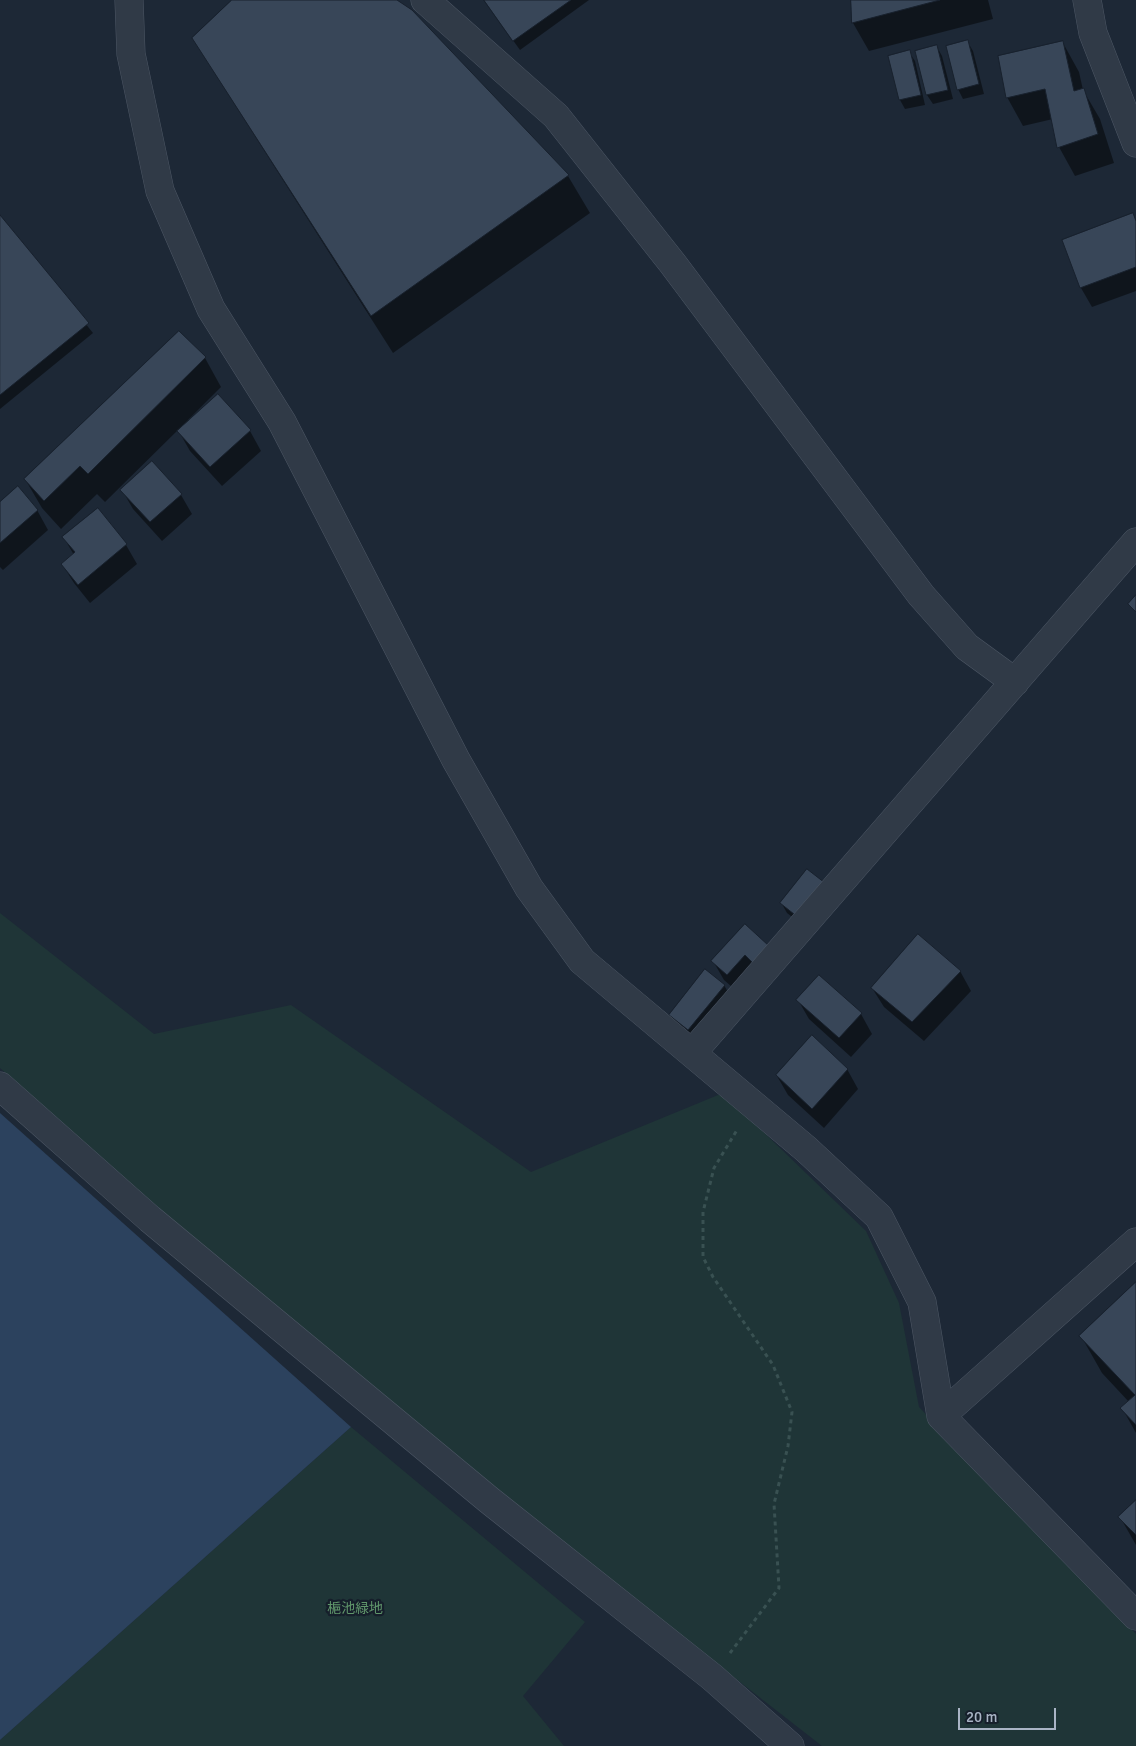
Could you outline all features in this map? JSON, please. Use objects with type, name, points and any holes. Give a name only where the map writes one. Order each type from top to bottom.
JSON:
[{"type":"street","points":[[129,0],[130,54],[160,191],[211,309],[282,422],[456,760],[529,888],[582,961],[806,1149],[879,1217],[922,1302],[941,1416],[1136,1616]]},
{"type":"street","points":[[425,0],[556,116],[673,264],[921,596],[967,647],[1015,682]]},
{"type":"street","points":[[1087,0],[1093,33],[1136,143]]},
{"type":"street","points":[[692,1053],[1136,542]]},
{"type":"street","points":[[0,1086],[150,1219],[474,1488],[712,1676],[790,1746]]},
{"type":"street","points":[[941,1416],[1136,1242]]},
{"type":"path","points":[[712,1676],[779,1588],[774,1504],[788,1446],[792,1412],[773,1365],[713,1277],[703,1257],[703,1212],[714,1168],[752,1104]]},
{"type":"green space","points":[[0,913],[154,1034],[291,1005],[531,1172],[723,1093],[866,1231],[899,1303],[919,1407],[1136,1634],[1136,1746],[822,1746],[491,1488],[157,1210],[0,1068]]},
{"type":"green space","name":"梔池緑地","points":[[351,1427],[585,1622],[523,1696],[564,1746],[0,1746],[0,1740]]},
{"type":"water","points":[[0,1113],[351,1427],[0,1740]]},
{"type":"building","points":[[232,0],[397,0],[412,10],[569,175],[371,316],[192,38]]},
{"type":"building","points":[[484,0],[571,0],[513,41]]},
{"type":"building","points":[[851,0],[940,0],[852,23]]},
{"type":"building","points":[[968,40],[979,84],[957,90],[946,46]]},
{"type":"building","points":[[1063,41],[1074,91],[1084,88],[1098,134],[1057,148],[1045,89],[1006,98],[998,56]]},
{"type":"building","points":[[937,45],[948,90],[926,95],[915,51]]},
{"type":"building","points":[[910,50],[921,95],[899,100],[888,56]]},
{"type":"building","points":[[1133,213],[1136,221],[1136,267],[1080,288],[1062,240]]},
{"type":"building","points":[[0,215],[89,323],[0,395]]},
{"type":"building","points":[[179,331],[206,357],[88,474],[80,466],[44,501],[24,479]]},
{"type":"building","points":[[218,394],[251,430],[210,467],[177,431]]},
{"type":"building","points":[[152,461],[182,494],[150,522],[120,490]]},
{"type":"building","points":[[18,486],[38,510],[0,543],[0,502]]},
{"type":"building","points":[[98,508],[127,544],[78,585],[61,564],[75,552],[62,537]]},
{"type":"building","points":[[1136,595],[1136,612],[1128,604]]},
{"type":"building","points":[[807,869],[825,883],[799,918],[780,903]]},
{"type":"building","points":[[745,924],[769,946],[753,963],[745,955],[727,975],[711,961]]},
{"type":"building","points":[[918,934],[961,971],[912,1022],[871,988]]},
{"type":"building","points":[[705,969],[725,985],[688,1030],[669,1015]]},
{"type":"building","points":[[819,975],[862,1013],[839,1038],[796,1000]]},
{"type":"building","points":[[812,1035],[848,1069],[812,1109],[776,1075]]},
{"type":"building","points":[[1136,1282],[1136,1425],[1120,1408],[1135,1395],[1079,1336]]},
{"type":"building","points":[[1136,1500],[1136,1535],[1118,1517]]}]
